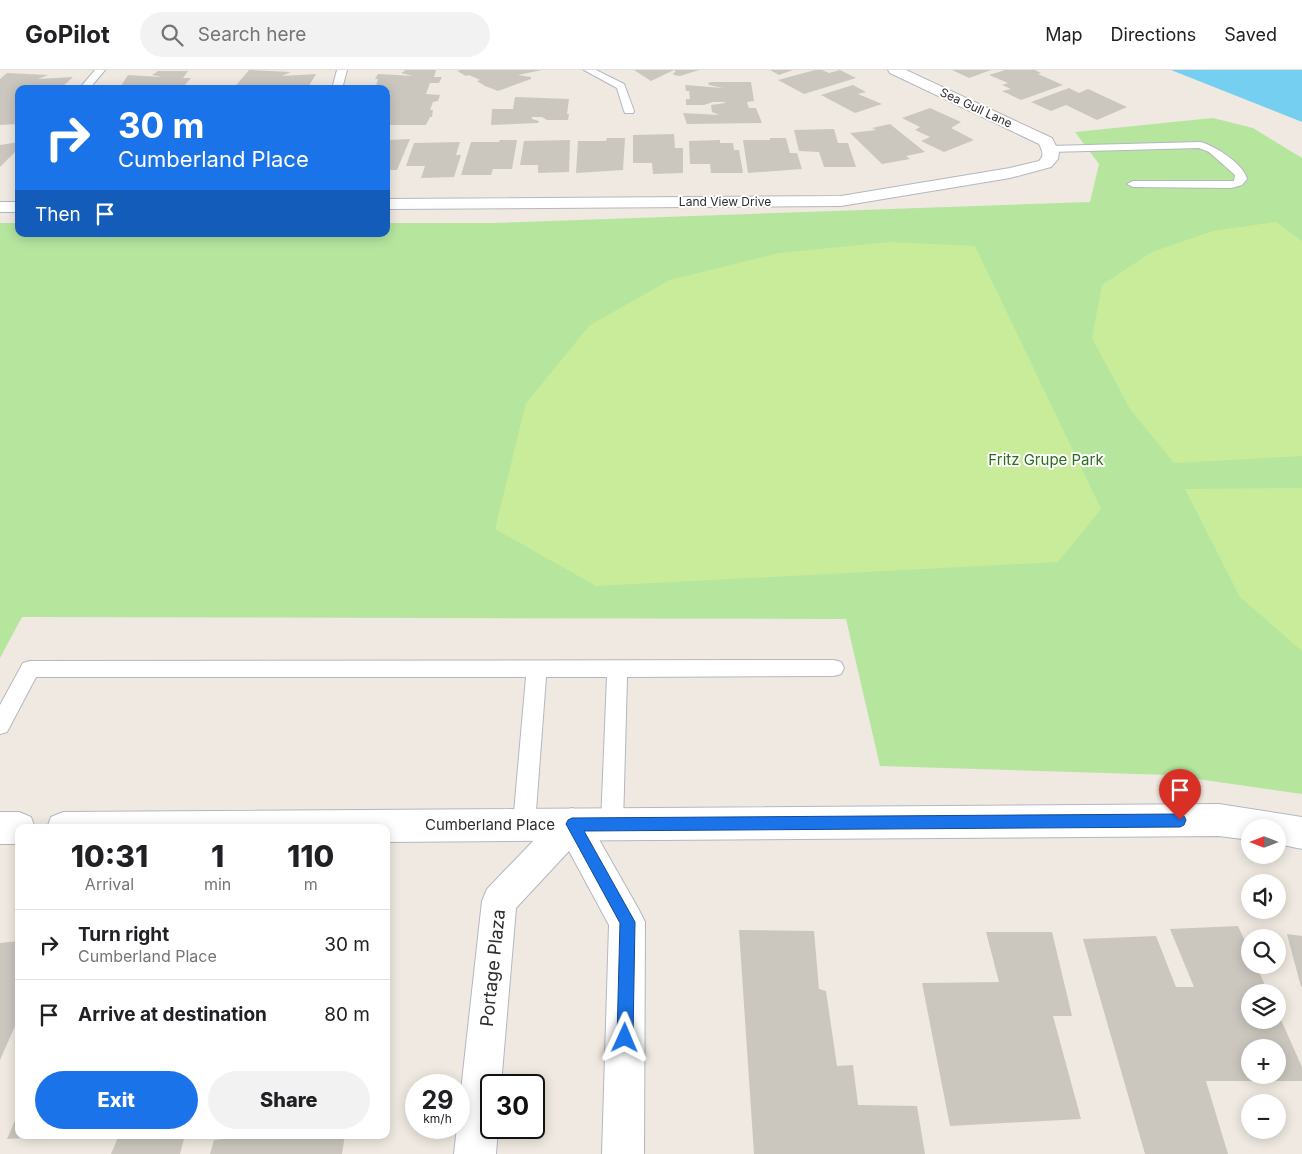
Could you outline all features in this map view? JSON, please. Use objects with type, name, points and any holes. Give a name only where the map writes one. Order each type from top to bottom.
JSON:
[{"type":"street","name":"Sea Gull Lane","points":[[895,70],[1028,131],[1046,141],[1051,151]]},
{"type":"street","name":"Land View Drive","points":[[390,204],[841,201],[880,196],[1030,168],[1045,164],[1050,159],[1051,151]]},
{"type":"street","points":[[0,207],[15,206]]},
{"type":"street","name":"Cumberland Place","points":[[390,825],[1219,820],[1241,823]]},
{"type":"street","points":[[572,824],[627,922],[623,1154]]},
{"type":"street","name":"Portage Plaza","points":[[475,1154],[499,902],[572,824]]},
{"type":"street","points":[[0,828],[15,828]]},
{"type":"street","name":"Cumberland Place","points":[[1286,829],[1302,832]]},
{"type":"lane","points":[[87,85],[100,70]]},
{"type":"lane","points":[[338,85],[342,70]]},
{"type":"lane","points":[[589,70],[621,86],[628,111]]},
{"type":"lane","points":[[1051,151],[1200,145],[1213,150],[1240,174],[1241,179],[1238,183],[1231,185],[1133,184]]},
{"type":"lane","points":[[524,824],[537,668]]},
{"type":"lane","points":[[612,824],[617,668]]},
{"type":"lane","points":[[0,725],[30,669],[834,668]]},
{"type":"green space","name":"Fritz Grupe Park","points":[[1213,118],[1253,128],[1302,158],[1302,794],[1170,775],[880,766],[846,619],[22,617],[0,658],[0,223],[15,223],[15,237],[390,237],[390,223],[493,223],[1090,202],[1099,164],[1075,132]]},
{"type":"green space","points":[[1276,222],[1302,241],[1302,456],[1174,463],[1130,409],[1092,338],[1102,285],[1152,252],[1213,231]]},
{"type":"green space","points":[[889,242],[975,246],[1101,509],[1058,562],[596,586],[495,529],[526,403],[590,325],[670,280],[779,253]]},
{"type":"green space","points":[[1302,488],[1302,651],[1240,597],[1185,489]]},
{"type":"water","points":[[1171,70],[1302,70],[1302,122]]},
{"type":"building","points":[[249,70],[291,72],[282,76],[316,74],[309,85],[236,85]]},
{"type":"building","points":[[406,70],[436,70],[434,77],[442,77],[439,83],[430,83],[426,94],[440,95],[438,101],[433,102],[430,110],[433,110],[432,117],[430,117],[426,125],[390,125],[390,85],[376,85],[378,79],[375,79],[378,74],[413,76],[401,73]]},
{"type":"building","points":[[542,70],[518,75],[531,77],[531,79],[498,91],[477,81],[480,80],[457,71]]},
{"type":"building","points":[[634,70],[674,70],[651,81]]},
{"type":"building","points":[[674,70],[699,70],[680,76],[674,75],[673,73],[676,72]]},
{"type":"building","points":[[770,70],[793,70],[779,75]]},
{"type":"building","points":[[815,70],[829,73],[840,70],[856,78],[804,94],[778,80]]},
{"type":"building","points":[[952,70],[991,70],[969,78]]},
{"type":"building","points":[[1005,70],[1035,70],[1041,73],[1038,74],[1063,85],[1021,100],[1002,91],[1011,89],[1002,85],[1008,83],[989,75]]},
{"type":"building","points":[[158,71],[188,71],[183,78],[191,78],[185,85],[122,85],[128,75],[162,77],[152,75]]},
{"type":"building","points":[[7,73],[48,75],[38,79],[73,77],[64,85],[15,85],[15,124],[0,125],[0,79]]},
{"type":"building","points":[[751,82],[754,101],[747,102],[749,108],[756,108],[762,123],[687,124],[683,113],[719,115],[712,112],[711,105],[725,102],[686,105],[686,99],[690,99],[689,91],[686,91],[685,85],[723,88],[709,85],[708,83]]},
{"type":"building","points":[[853,85],[866,92],[858,94],[882,104],[855,113],[821,95]]},
{"type":"building","points":[[1069,88],[1079,93],[1088,89],[1127,107],[1097,120],[1066,105],[1051,111],[1031,102]]},
{"type":"building","points":[[515,97],[569,99],[568,120],[547,120],[542,117],[532,117],[532,119],[539,121],[538,123],[491,125],[492,109],[513,109]]},
{"type":"building","points":[[930,108],[961,122],[951,128],[974,140],[944,152],[921,141],[930,137],[915,130],[920,127],[902,118]]},
{"type":"building","points":[[890,124],[925,152],[906,156],[910,159],[882,164],[850,133],[876,130],[872,128]]},
{"type":"building","points":[[834,129],[838,143],[848,143],[856,167],[824,167],[819,152],[799,151],[794,130]]},
{"type":"building","points":[[674,134],[675,148],[683,148],[683,173],[653,174],[652,163],[633,163],[633,135]]},
{"type":"building","points":[[607,138],[625,138],[623,170],[576,173],[578,141],[606,141]]},
{"type":"building","points":[[770,138],[786,138],[790,153],[797,153],[802,169],[748,173],[743,140],[770,140]]},
{"type":"building","points":[[410,139],[397,170],[390,170],[390,140]]},
{"type":"building","points":[[500,140],[517,140],[512,169],[493,169],[491,175],[461,175],[471,142],[499,142]]},
{"type":"building","points":[[570,140],[569,172],[538,173],[538,165],[520,165],[524,141]]},
{"type":"building","points":[[720,140],[720,143],[733,143],[734,150],[739,150],[743,173],[711,173],[710,164],[690,164],[689,141]]},
{"type":"building","points":[[460,142],[456,155],[461,155],[454,177],[421,178],[425,166],[406,166],[414,143]]},
{"type":"building","points":[[15,143],[15,152],[0,167],[0,145]]},
{"type":"building","points":[[1238,926],[1241,932],[1241,974],[1260,974],[1264,984],[1241,984],[1241,1029],[1285,1029],[1302,1067],[1302,1081],[1286,1081],[1286,1039],[1241,1039],[1241,1081],[1206,1081],[1228,1154],[1145,1154],[1083,939],[1156,936],[1176,987],[1194,987],[1170,929]]},
{"type":"building","points":[[739,930],[814,931],[819,989],[826,991],[837,1066],[853,1065],[858,1105],[917,1106],[925,1154],[754,1154]]},
{"type":"building","points":[[986,932],[1052,932],[1072,1016],[1053,1016],[1081,1119],[950,1126],[922,983],[999,982]]},
{"type":"building","points":[[1287,934],[1302,936],[1302,987],[1301,987]]},
{"type":"building","points":[[15,941],[15,1026],[0,1060],[0,943]]},
{"type":"building","points":[[15,1120],[15,1138],[7,1139]]},
{"type":"building","points":[[117,1139],[184,1139],[180,1154],[111,1154]]},
{"type":"building","points":[[344,1139],[342,1154],[210,1154],[214,1140]]},
{"type":"route","points":[[625,1038],[627,922],[572,824],[1180,820]]}]
